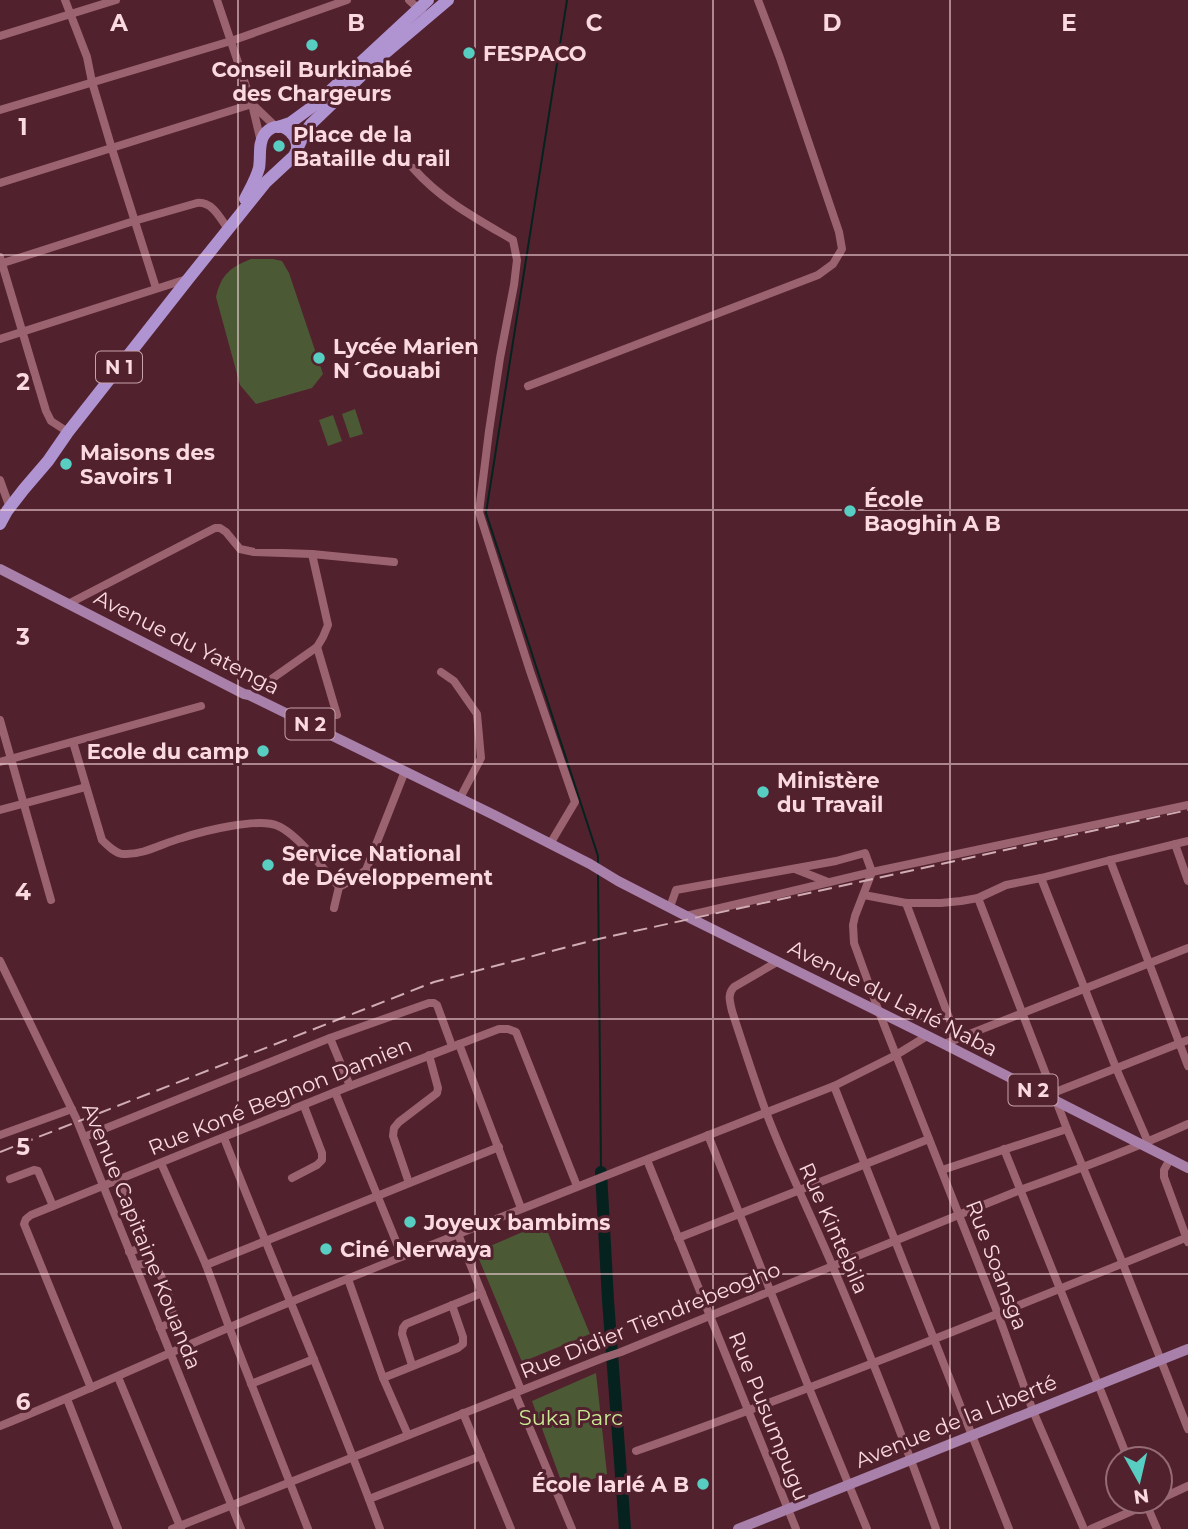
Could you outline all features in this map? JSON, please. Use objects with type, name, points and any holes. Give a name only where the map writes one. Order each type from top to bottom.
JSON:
[{"type":"highway","name":"N 1","points":[[230,226],[256,177],[261,145],[267,132],[290,123],[316,104],[420,6],[448,0]]},
{"type":"highway","name":"N 1","points":[[0,524],[6,512],[188,278],[266,182],[294,156],[305,132],[383,55],[420,6]]},
{"type":"highway","points":[[277,127],[285,128],[293,134],[297,140],[297,150]]},
{"type":"highway","points":[[261,145],[265,157],[270,161],[279,164],[286,162]]},
{"type":"main road","name":"Avenue du Yatenga","points":[[0,569],[244,694],[460,798],[618,881]]},
{"type":"main road","name":"Avenue du Yatenga","points":[[0,576],[30,585]]},
{"type":"main road","name":"Avenue du Larlé Naba","points":[[618,881],[1019,1084],[1055,1097],[1188,1168]]},
{"type":"main road","name":"Avenue de la Liberté","points":[[738,1529],[1188,1349]]},
{"type":"street","points":[[65,0],[87,57],[112,149],[156,288]]},
{"type":"street","points":[[0,36],[116,0]]},
{"type":"street","points":[[217,0],[252,104],[261,145]]},
{"type":"street","points":[[0,110],[231,41],[347,0]]},
{"type":"street","points":[[528,386],[818,275],[834,264],[842,249],[839,232],[758,0]]},
{"type":"street","points":[[252,104],[277,127]]},
{"type":"street","points":[[0,183],[252,104]]},
{"type":"street","points":[[413,169],[453,205],[513,240],[517,260],[514,285],[500,358],[479,512],[575,802],[550,844]]},
{"type":"street","points":[[68,432],[51,421],[46,411],[1,261],[204,202],[230,226]]},
{"type":"street","points":[[0,339],[188,278]]},
{"type":"street","points":[[0,480],[6,512]]},
{"type":"street","points":[[68,604],[215,528],[226,532],[240,548],[254,552],[312,554],[394,562]]},
{"type":"street","points":[[249,695],[317,647],[323,637],[328,625],[312,554]]},
{"type":"street","points":[[317,647],[337,715]]},
{"type":"street","points":[[441,672],[454,681],[477,713],[481,758],[460,798]]},
{"type":"street","points":[[0,762],[201,706]]},
{"type":"street","points":[[0,720],[51,900]]},
{"type":"street","points":[[73,742],[102,840],[110,849],[122,855],[142,852],[181,838],[246,823],[275,824],[317,860],[339,887]]},
{"type":"street","points":[[339,887],[366,870],[405,771]]},
{"type":"street","points":[[0,810],[86,787]]},
{"type":"street","points":[[686,916],[872,872],[1188,805]]},
{"type":"street","points":[[864,895],[906,902],[942,903],[978,898],[1006,885],[1188,841]]},
{"type":"street","points":[[1175,844],[1188,881]]},
{"type":"street","points":[[670,907],[676,890],[865,853],[872,872]]},
{"type":"street","points":[[1110,860],[1188,1066]]},
{"type":"street","points":[[793,868],[828,882]]},
{"type":"street","name":"Rue Soansga","points":[[872,872],[855,916],[853,936],[879,1012],[998,1314],[1032,1411],[1084,1529]]},
{"type":"street","points":[[1041,878],[1145,1143]]},
{"type":"street","points":[[334,908],[339,887]]},
{"type":"street","points":[[978,898],[1021,1013],[1188,1429]]},
{"type":"street","points":[[906,902],[957,1039]]},
{"type":"street","points":[[944,1044],[1188,948]]},
{"type":"street","name":"Avenue Capitaine Kouanda","points":[[0,961],[84,1137],[241,1529]]},
{"type":"street","name":"Rue Kintebila","points":[[777,962],[734,987],[729,996],[732,1011],[766,1112],[873,1363],[936,1529]]},
{"type":"street","points":[[84,1137],[330,1038],[432,1003],[437,1006],[455,1045],[499,1147],[521,1208]]},
{"type":"street","name":"Rue Koné Begnon Damien","points":[[91,1388],[24,1224],[31,1215],[499,1029],[516,1032],[577,1186]]},
{"type":"street","points":[[0,1426],[402,1256],[834,1086],[927,1036]]},
{"type":"street","points":[[330,1038],[350,1086]]},
{"type":"street","points":[[1055,1097],[1116,1068],[1188,1040]]},
{"type":"street","points":[[409,1183],[393,1136],[394,1128],[398,1122],[437,1093],[429,1055]]},
{"type":"street","points":[[834,1086],[1009,1529]]},
{"type":"street","points":[[335,1092],[402,1256]]},
{"type":"street","points":[[292,1178],[322,1160],[322,1153],[304,1106]]},
{"type":"street","points":[[0,1135],[72,1109]]},
{"type":"street","name":"Rue Didier Tiendrebeogho","points":[[177,1528],[289,1481],[709,1317],[1020,1190],[1083,1169],[1188,1124]]},
{"type":"street","points":[[942,1170],[1067,1129]]},
{"type":"street","points":[[708,1135],[867,1529]]},
{"type":"street","points":[[224,1138],[380,1529]]},
{"type":"street","points":[[678,1238],[929,1139]]},
{"type":"street","points":[[206,1265],[499,1147]]},
{"type":"street","points":[[1004,1149],[1122,1445]]},
{"type":"street","points":[[636,1451],[749,1411],[1187,1239],[1164,1177],[1164,1170],[1170,1159]]},
{"type":"street","name":"Rue Pusumpugu","points":[[646,1160],[796,1529]]},
{"type":"street","points":[[162,1163],[206,1265],[308,1529]]},
{"type":"street","points":[[10,1179],[38,1171],[53,1206]]},
{"type":"street","points":[[120,1180],[144,1239],[141,1248],[129,1252]]},
{"type":"street","points":[[458,1234],[572,1529]]},
{"type":"street","points":[[135,1265],[152,1263],[157,1268],[171,1303],[173,1321],[160,1328]]},
{"type":"street","points":[[348,1279],[383,1378],[408,1435]]},
{"type":"street","points":[[412,1366],[402,1334],[406,1324],[482,1293]]},
{"type":"street","points":[[383,1378],[463,1344],[453,1305]]},
{"type":"street","points":[[251,1384],[314,1359]]},
{"type":"street","points":[[118,1377],[177,1528]]},
{"type":"street","points":[[67,1399],[118,1529]]},
{"type":"street","points":[[463,1413],[511,1529]]},
{"type":"street","points":[[369,1499],[481,1456]]},
{"type":"street","points":[[1091,1529],[1121,1515]]},
{"type":"green space","points":[[251,259],[282,261],[289,273],[323,374],[312,388],[256,404],[240,385],[216,297],[228,272]]},
{"type":"green space","points":[[355,409],[363,434],[350,438],[342,414]]},
{"type":"green space","points":[[333,415],[342,441],[328,446],[319,420]]},
{"type":"green space","points":[[544,1223],[590,1334],[522,1362],[476,1252]]},
{"type":"green space","name":"Suka Parc","points":[[596,1373],[607,1474],[564,1489],[532,1401]]},
{"type":"waterway","points":[[567,0],[486,513],[598,856],[598,864]]},
{"type":"waterway","points":[[598,873],[601,1172]]},
{"type":"waterway","points":[[601,1172],[625,1529]]},
{"type":"railway","points":[[0,1152],[434,982],[594,940],[1188,810]]},
{"type":"place","name":"Conseil Burkinabé des Chargeurs","points":[[312,45]]},
{"type":"place","name":"FESPACO","points":[[469,53]]},
{"type":"place","name":"Place de la Bataille du rail","points":[[279,146]]},
{"type":"place","name":"Lycée Marien N´Gouabi","points":[[319,358]]},
{"type":"place","name":"Maisons des Savoirs 1","points":[[66,464]]},
{"type":"place","name":"École Baoghin A B","points":[[850,511]]},
{"type":"place","name":"Ecole du camp","points":[[263,751]]},
{"type":"place","name":"Ministère du Travail","points":[[763,792]]},
{"type":"place","name":"Service National de Développement","points":[[268,865]]},
{"type":"place","name":"Joyeux bambims","points":[[410,1222]]},
{"type":"place","name":"Ciné Nerwaya","points":[[326,1249]]},
{"type":"place","name":"École larlé A B","points":[[703,1484]]}]
